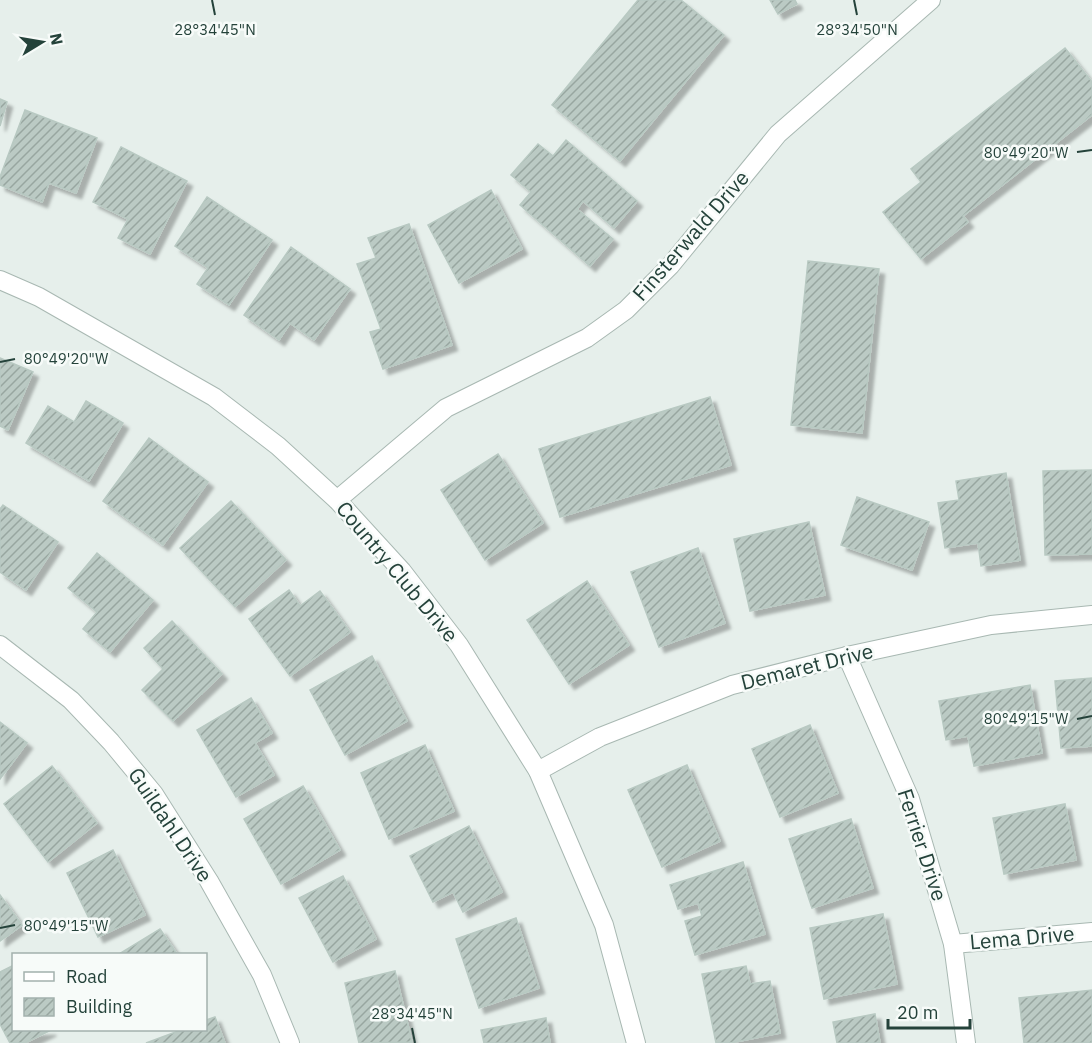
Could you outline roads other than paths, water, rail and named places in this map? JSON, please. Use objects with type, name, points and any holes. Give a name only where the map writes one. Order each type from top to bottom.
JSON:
[{"type":"street","name":"Finsterwald Drive","points":[[337,500],[446,408],[587,338],[626,310],[670,266],[778,134],[931,0]]},
{"type":"street","name":"Country Club Drive","points":[[0,280],[39,297],[214,397],[278,446],[337,500],[402,571],[459,645],[538,771],[604,925],[636,1043]]},
{"type":"street","name":"Demaret Drive","points":[[538,771],[600,737],[732,685],[847,656],[991,625],[1092,615]]},
{"type":"street","name":"Guildahl Drive","points":[[0,645],[71,700],[111,742],[154,794],[209,881],[262,975],[290,1043]]},
{"type":"street","name":"Ferrier Drive","points":[[847,656],[910,799],[953,944],[966,1043]]},
{"type":"street","name":"Lema Drive","points":[[953,944],[1092,932]]}]
